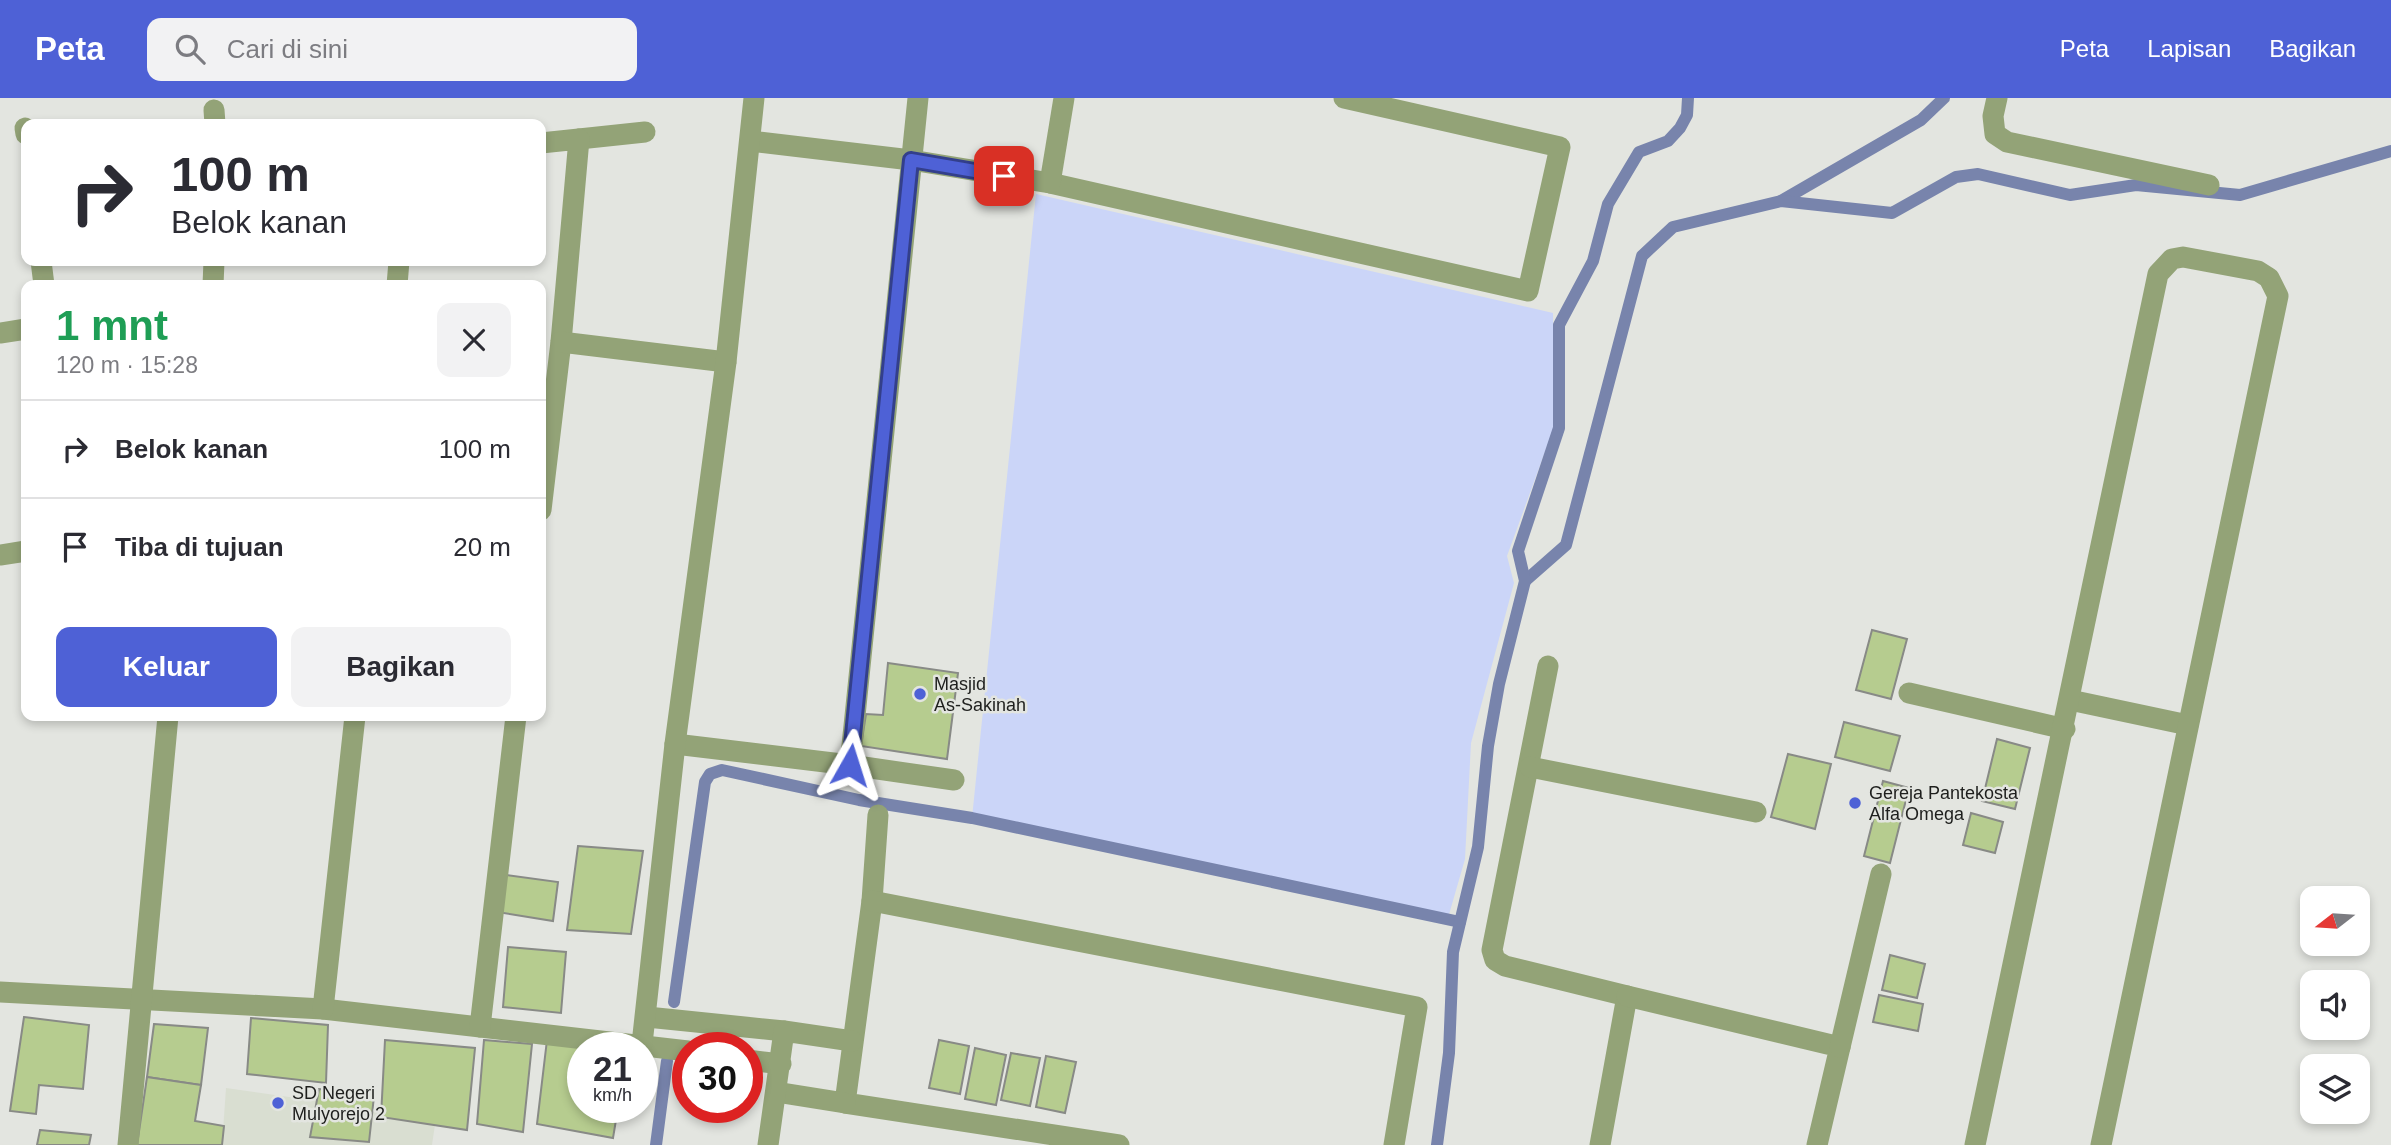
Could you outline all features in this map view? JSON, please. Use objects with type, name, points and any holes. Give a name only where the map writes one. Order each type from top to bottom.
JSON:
[{"type":"street","points":[[644,1032],[675,744],[726,362],[754,98]]},
{"type":"street","points":[[850,765],[918,98]]},
{"type":"street","points":[[1050,183],[1064,98]]},
{"type":"street","points":[[750,141],[911,160],[1050,183],[1528,291],[1560,147],[1344,98]]},
{"type":"street","points":[[1997,98],[1993,116],[1995,134],[2007,142],[2209,185]]},
{"type":"street","points":[[546,142],[645,132]]},
{"type":"street","points":[[546,468],[561,342],[579,139]]},
{"type":"street","points":[[1975,1145],[2065,729],[2158,274],[2172,259],[2183,257],[2258,271],[2269,278],[2278,296],[2101,1145]]},
{"type":"street","points":[[0,333],[21,330]]},
{"type":"street","points":[[561,342],[726,362]]},
{"type":"street","points":[[0,555],[21,552]]},
{"type":"street","points":[[1548,666],[1492,950],[1495,960],[1505,966],[1840,1047]]},
{"type":"street","points":[[1909,693],[2065,729]]},
{"type":"street","points":[[2070,700],[2188,725]]},
{"type":"street","points":[[128,1145],[168,721]]},
{"type":"street","points":[[323,1009],[354,721]]},
{"type":"street","points":[[480,1027],[515,721]]},
{"type":"street","points":[[675,744],[954,780]]},
{"type":"street","points":[[1530,767],[1756,812]]},
{"type":"street","points":[[845,1103],[872,901],[878,815]]},
{"type":"street","points":[[1817,1145],[1881,874]]},
{"type":"street","points":[[872,901],[1417,1007],[1394,1145]]},
{"type":"street","points":[[0,992],[323,1009],[567,1036]]},
{"type":"street","points":[[1600,1145],[1627,996]]},
{"type":"street","points":[[647,1017],[852,1041]]},
{"type":"street","points":[[768,1145],[784,1031]]},
{"type":"street","points":[[763,1062],[781,1064]]},
{"type":"street","points":[[776,1092],[1119,1145]]},
{"type":"shaded area","points":[[1036,194],[1553,313],[1554,427],[1507,556],[1514,583],[1471,743],[1465,859],[1448,918],[972,818]]},
{"type":"shaded area","name":"SD Negeri Mulyorejo 2","points":[[226,1088],[436,1118],[432,1145],[222,1145]]},
{"type":"building","points":[[1872,630],[1907,639],[1891,699],[1856,690]]},
{"type":"building","name":"Masjid As-Sakinah","points":[[888,663],[958,673],[947,759],[861,746],[866,714],[883,715]]},
{"type":"building","points":[[1844,722],[1900,736],[1890,771],[1835,757]]},
{"type":"building","points":[[1997,739],[2030,748],[2015,809],[1982,801]]},
{"type":"building","points":[[1788,754],[1831,764],[1815,829],[1771,817]]},
{"type":"building","points":[[1883,781],[1909,788],[1890,863],[1864,856]]},
{"type":"building","points":[[1971,813],[2003,822],[1995,853],[1963,845]]},
{"type":"building","points":[[578,846],[643,851],[631,934],[567,930]]},
{"type":"building","points":[[499,874],[558,882],[553,921],[497,912]]},
{"type":"building","points":[[508,947],[566,952],[561,1013],[503,1007]]},
{"type":"building","points":[[1890,955],[1925,964],[1917,998],[1882,990]]},
{"type":"building","points":[[1879,995],[1923,1004],[1918,1031],[1873,1022]]},
{"type":"building","points":[[24,1017],[89,1025],[83,1089],[39,1085],[36,1114],[10,1111]]},
{"type":"building","points":[[251,1018],[328,1025],[326,1083],[247,1074]]},
{"type":"building","points":[[154,1024],[208,1028],[201,1085],[147,1077]]},
{"type":"building","points":[[385,1040],[475,1048],[467,1130],[381,1117]]},
{"type":"building","points":[[484,1040],[532,1044],[523,1132],[477,1124]]},
{"type":"building","points":[[547,1040],[567,1044],[567,1123],[616,1123],[613,1138],[537,1124]]},
{"type":"building","points":[[939,1040],[969,1046],[960,1094],[929,1088]]},
{"type":"building","points":[[975,1048],[1006,1055],[996,1105],[965,1099]]},
{"type":"building","points":[[1011,1053],[1040,1058],[1030,1106],[1001,1100]]},
{"type":"building","points":[[1046,1056],[1076,1062],[1065,1113],[1036,1107]]},
{"type":"building","points":[[147,1077],[201,1085],[195,1121],[224,1126],[222,1145],[137,1145]]},
{"type":"building","points":[[319,1089],[374,1096],[369,1142],[310,1137]]},
{"type":"building","points":[[40,1130],[91,1135],[89,1145],[37,1145]]},
{"type":"waterway","points":[[1437,1145],[1449,1053],[1453,952],[1478,847],[1488,746],[1499,684],[1525,581],[1518,551],[1559,428],[1559,325],[1593,261],[1608,204],[1639,152],[1668,141],[1680,128],[1687,115],[1688,98]]},
{"type":"waterway","points":[[1781,201],[1921,120],[1944,98]]},
{"type":"waterway","points":[[1525,581],[1566,545],[1642,256],[1673,227],[1781,201],[1892,213],[1956,177],[1978,174],[2070,195],[2136,185],[2240,195],[2391,151]]},
{"type":"waterway","points":[[674,1002],[705,782],[710,774],[722,770],[859,800],[972,818],[1460,922]]},
{"type":"waterway","points":[[656,1145],[667,1061]]},
{"type":"place","name":"Masjid As-Sakinah","points":[[920,694]]},
{"type":"place","name":"Gereja Pantekosta Alfa Omega","points":[[1855,803]]},
{"type":"place","name":"SD Negeri Mulyorejo 2","points":[[278,1103]]},
{"type":"route","points":[[850,765],[911,160],[1004,176]]}]
